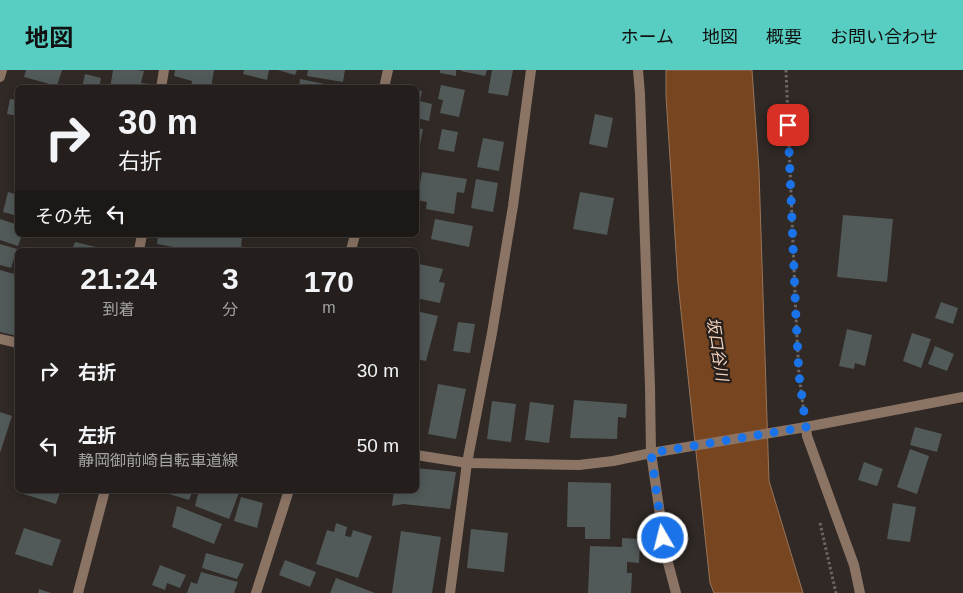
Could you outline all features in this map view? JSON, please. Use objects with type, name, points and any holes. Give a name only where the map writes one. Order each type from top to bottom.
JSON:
[{"type":"street","points":[[0,77],[2,70]]},
{"type":"street","points":[[162,85],[164,70]]},
{"type":"street","points":[[385,85],[388,70]]},
{"type":"street","points":[[450,593],[467,463],[492,333],[513,206],[531,70]]},
{"type":"street","points":[[638,70],[651,453],[666,555],[676,593]]},
{"type":"street","points":[[0,339],[15,342]]},
{"type":"street","points":[[419,455],[467,463],[579,465],[801,428],[963,397]]},
{"type":"street","points":[[801,428],[808,436],[854,565],[860,593]]},
{"type":"street","points":[[78,593],[104,493]]},
{"type":"street","points":[[256,593],[288,493]]},
{"type":"path","points":[[786,70],[801,428]]},
{"type":"path","points":[[819,517],[836,593]]},
{"type":"water","name":"坂口谷川","points":[[666,70],[752,70],[759,171],[769,481],[803,593],[714,593],[710,583],[678,283]]},
{"type":"building","points":[[26,70],[62,70],[57,85],[24,77]]},
{"type":"building","points":[[113,70],[144,71],[141,83],[149,84],[149,85],[110,85]]},
{"type":"building","points":[[175,70],[214,70],[212,85],[191,85],[192,81],[174,76]]},
{"type":"building","points":[[244,70],[269,70],[267,80],[243,74]]},
{"type":"building","points":[[278,70],[297,70],[295,75]]},
{"type":"building","points":[[308,70],[345,70],[343,82],[307,76]]},
{"type":"building","points":[[440,70],[456,70],[456,76],[440,73]]},
{"type":"building","points":[[461,70],[487,70],[485,76]]},
{"type":"building","points":[[492,70],[513,70],[508,96],[488,93]]},
{"type":"building","points":[[85,74],[101,78],[100,85],[83,85]]},
{"type":"building","points":[[300,79],[330,85],[299,85]]},
{"type":"building","points":[[441,85],[465,90],[459,117],[440,113],[443,100],[438,99]]},
{"type":"building","points":[[419,90],[422,91],[420,101],[432,104],[429,121],[419,119]]},
{"type":"building","points":[[10,99],[15,100],[15,115],[7,114]]},
{"type":"building","points":[[595,114],[613,118],[607,148],[589,144]]},
{"type":"building","points":[[419,128],[423,129],[419,150]]},
{"type":"building","points":[[442,129],[458,132],[454,152],[438,149]]},
{"type":"building","points":[[483,138],[504,142],[499,171],[477,167]]},
{"type":"building","points":[[422,172],[467,179],[464,193],[457,192],[454,214],[426,209],[427,202],[419,200]]},
{"type":"building","points":[[476,179],[498,183],[493,212],[471,208]]},
{"type":"building","points":[[8,192],[15,194],[15,215],[3,212]]},
{"type":"building","points":[[580,192],[614,198],[607,235],[573,229]]},
{"type":"building","points":[[843,215],[893,219],[887,282],[837,277]]},
{"type":"building","points":[[0,219],[15,224],[15,237],[21,237],[18,246],[0,240]]},
{"type":"building","points":[[435,219],[473,226],[469,247],[431,239]]},
{"type":"building","points":[[158,237],[242,237],[241,248],[179,248],[157,244]]},
{"type":"building","points":[[75,242],[100,248],[73,248]]},
{"type":"building","points":[[0,244],[15,248],[11,268],[0,265]]},
{"type":"building","points":[[419,264],[443,269],[439,282],[445,283],[440,303],[419,299]]},
{"type":"building","points":[[0,270],[15,274],[15,336],[0,332]]},
{"type":"building","points":[[941,302],[958,308],[953,324],[935,318]]},
{"type":"building","points":[[419,312],[438,316],[426,361],[419,360]]},
{"type":"building","points":[[458,322],[475,324],[470,353],[453,351]]},
{"type":"building","points":[[847,329],[872,335],[865,366],[855,363],[854,369],[839,366]]},
{"type":"building","points":[[912,333],[931,339],[921,368],[903,361]]},
{"type":"building","points":[[935,346],[954,354],[947,371],[928,364]]},
{"type":"building","points":[[438,384],[466,389],[456,439],[428,434]]},
{"type":"building","points":[[574,400],[627,404],[626,418],[618,417],[617,439],[570,438]]},
{"type":"building","points":[[492,401],[516,404],[511,442],[487,439]]},
{"type":"building","points":[[530,402],[554,405],[549,443],[525,440]]},
{"type":"building","points":[[0,412],[12,416],[0,453]]},
{"type":"building","points":[[915,427],[942,434],[937,452],[910,445]]},
{"type":"building","points":[[910,449],[929,456],[917,494],[897,487]]},
{"type":"building","points":[[864,462],[883,469],[877,486],[858,480]]},
{"type":"building","points":[[419,468],[456,472],[450,509],[403,504],[392,506],[394,493],[419,493]]},
{"type":"building","points":[[568,482],[611,483],[610,539],[585,539],[585,527],[567,527]]},
{"type":"building","points":[[20,493],[60,493],[56,504]]},
{"type":"building","points":[[166,493],[192,493],[189,500]]},
{"type":"building","points":[[198,493],[239,493],[229,519],[195,506]]},
{"type":"building","points":[[241,497],[263,503],[257,528],[234,521]]},
{"type":"building","points":[[893,503],[916,507],[910,542],[887,539]]},
{"type":"building","points":[[177,506],[222,524],[214,544],[172,527]]},
{"type":"building","points":[[336,523],[347,527],[345,536],[351,537],[353,530],[372,536],[358,578],[316,564],[327,530],[334,532]]},
{"type":"building","points":[[24,528],[61,540],[52,566],[15,554]]},
{"type":"building","points":[[471,529],[508,533],[504,572],[467,568]]},
{"type":"building","points":[[401,531],[441,537],[432,593],[392,593]]},
{"type":"building","points":[[622,538],[640,539],[639,563],[627,562],[627,573],[632,573],[631,593],[588,593],[590,546],[622,547]]},
{"type":"building","points":[[206,553],[244,564],[237,579],[202,568]]},
{"type":"building","points":[[285,560],[316,572],[310,587],[279,575]]},
{"type":"building","points":[[160,565],[186,575],[180,588],[167,583],[165,590],[152,585]]},
{"type":"building","points":[[201,572],[238,582],[234,593],[187,593],[191,582],[197,584]]},
{"type":"building","points":[[336,578],[375,593],[330,593]]},
{"type":"building","points":[[39,589],[51,593],[38,593]]},
{"type":"route","points":[[663,538],[651,453],[806,427],[799,375],[788,125]]}]
